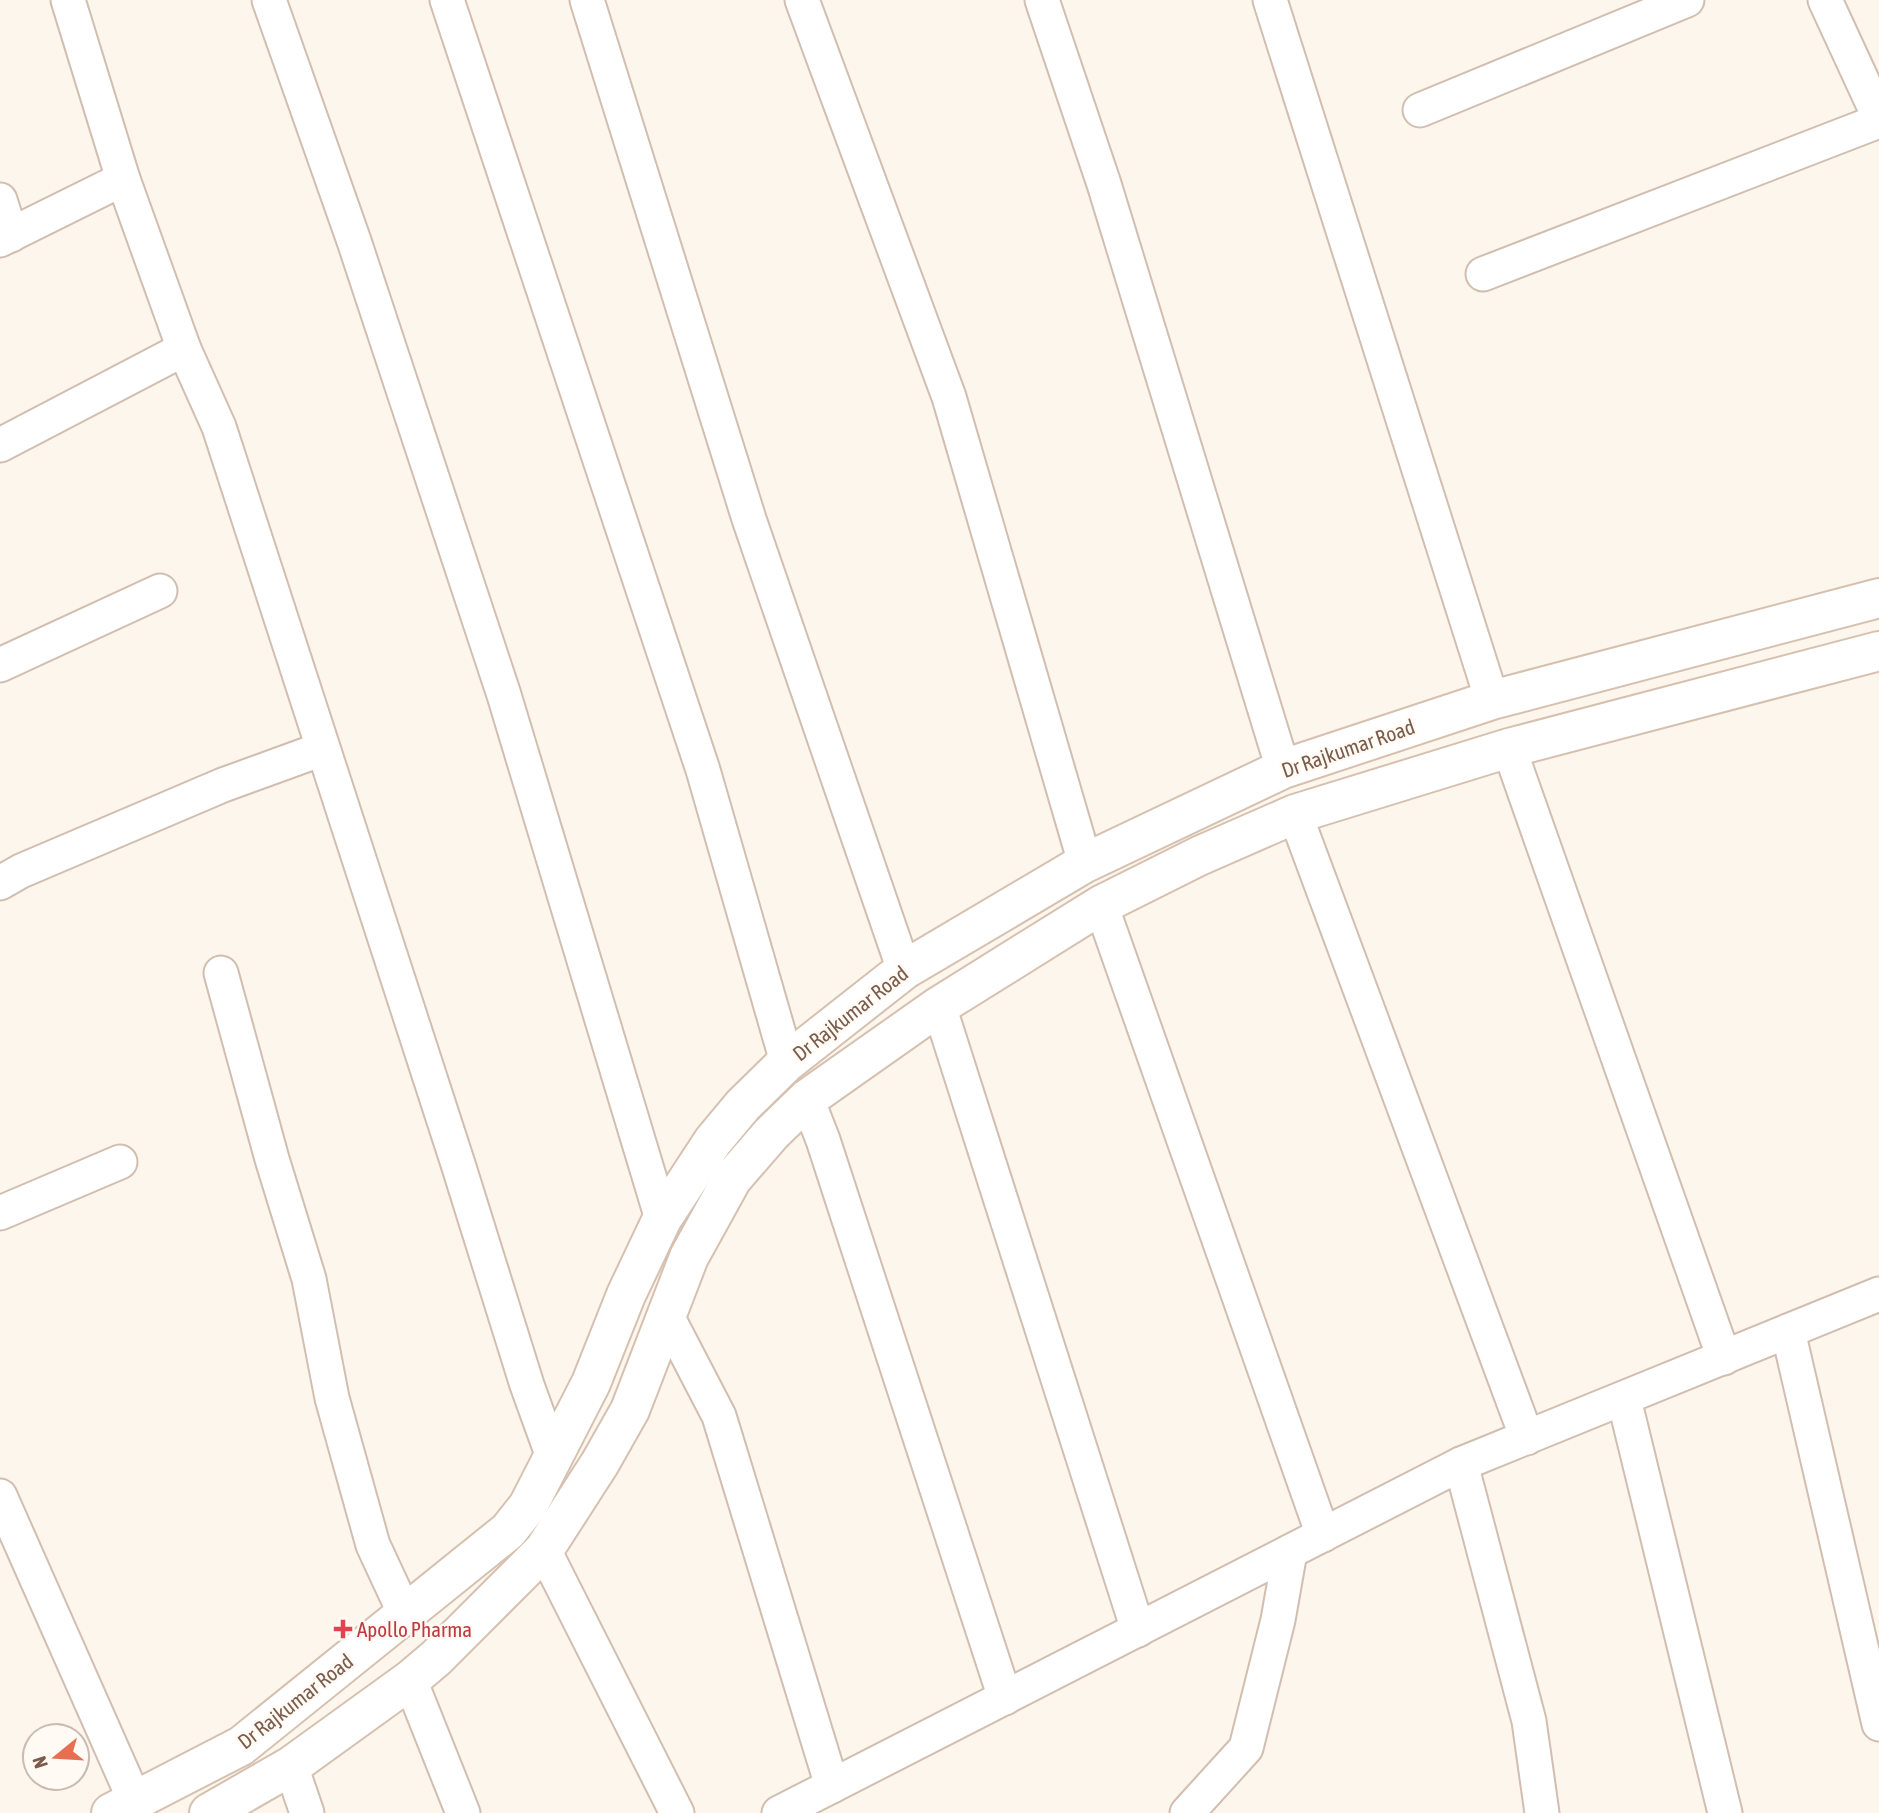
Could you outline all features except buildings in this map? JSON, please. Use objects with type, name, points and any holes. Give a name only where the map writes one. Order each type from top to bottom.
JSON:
[{"type":"main road","name":"Dr Rajkumar Road","points":[[123,1807],[241,1746],[508,1531],[528,1506],[592,1383],[626,1295],[662,1219],[713,1141],[787,1062],[904,970],[1085,863],[1283,769],[1492,699],[1879,598]]},
{"type":"main road","name":"Dr Rajkumar Road","points":[[209,1813],[291,1766],[410,1680],[436,1658],[544,1550],[600,1463],[630,1410],[689,1257],[732,1179],[807,1098],[939,1006],[1101,905],[1199,856],[1295,814],[1509,748],[1879,651]]},
{"type":"street","points":[[68,0],[123,179],[184,349],[219,427],[454,1151],[527,1385],[554,1457]]},
{"type":"street","points":[[268,0],[354,241],[504,695],[662,1219]]},
{"type":"street","points":[[447,0],[703,770],[787,1062]]},
{"type":"street","points":[[587,0],[749,519],[904,970]]},
{"type":"street","points":[[802,0],[949,397],[1085,863]]},
{"type":"street","points":[[1042,0],[1104,184],[1283,769]]},
{"type":"street","points":[[1270,0],[1492,699]]},
{"type":"street","points":[[1420,110],[1687,0]]},
{"type":"street","points":[[1483,274],[1879,119],[1825,0]]},
{"type":"street","points":[[0,200],[5,237],[123,179]]},
{"type":"street","points":[[0,445],[184,349]]},
{"type":"street","points":[[0,665],[160,592]]},
{"type":"street","points":[[1509,748],[1724,1357]]},
{"type":"street","points":[[0,883],[21,871],[223,785],[322,749]]},
{"type":"street","points":[[1295,814],[1527,1438]]},
{"type":"street","points":[[1101,905],[1323,1535]]},
{"type":"street","points":[[221,973],[272,1159],[309,1279],[332,1398],[373,1545],[405,1614]]},
{"type":"street","points":[[939,1006],[1138,1630]]},
{"type":"street","points":[[807,1098],[1005,1698]]},
{"type":"street","points":[[0,1213],[120,1162]]},
{"type":"street","points":[[779,1813],[1461,1464],[1879,1294]]},
{"type":"street","points":[[666,1314],[719,1416],[832,1786]]},
{"type":"street","points":[[1788,1331],[1879,1724]]},
{"type":"street","points":[[1624,1399],[1725,1813]]},
{"type":"street","points":[[1461,1464],[1529,1720],[1542,1813]]},
{"type":"street","points":[[0,1496],[123,1807]]},
{"type":"street","points":[[544,1550],[677,1813]]},
{"type":"street","points":[[1187,1813],[1246,1748],[1278,1620],[1290,1552]]},
{"type":"street","points":[[410,1680],[463,1813]]},
{"type":"street","points":[[291,1766],[307,1813]]},
{"type":"place","name":"Apollo Pharma","points":[[343,1629]]}]
